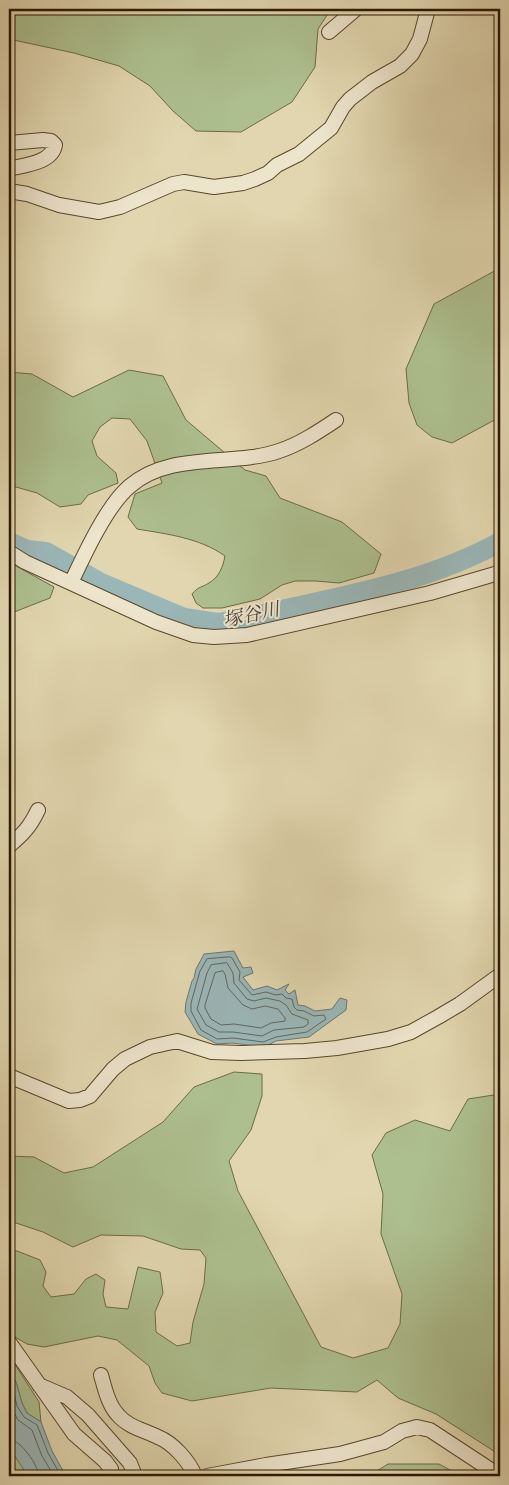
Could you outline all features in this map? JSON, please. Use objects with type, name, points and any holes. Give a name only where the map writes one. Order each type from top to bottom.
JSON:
[{"type":"street","points":[[330,32],[356,9]]},
{"type":"street","points":[[9,190],[59,205],[99,212],[120,207],[174,184],[184,182],[214,186],[243,183],[255,179],[299,154],[331,128],[350,99],[372,82],[400,66],[412,54],[420,39],[428,9]]},
{"type":"street","points":[[9,143],[51,140],[55,145],[54,152],[47,158],[9,169]]},
{"type":"street","points":[[72,580],[115,502],[129,486],[147,474],[166,466],[258,456],[279,451],[301,442],[336,420]]},
{"type":"street","points":[[9,552],[174,629],[193,636],[214,637],[247,635],[430,593],[500,572]]},
{"type":"street","points":[[9,846],[28,830],[38,810]]},
{"type":"street","points":[[9,1076],[69,1100],[80,1100],[90,1096],[113,1069],[125,1059],[150,1046],[177,1041],[212,1052],[241,1053],[329,1049],[388,1039],[411,1032],[438,1017],[460,1004],[500,975]]},
{"type":"street","points":[[9,1342],[74,1434],[105,1461],[111,1469],[112,1476]]},
{"type":"street","points":[[101,1375],[108,1398],[117,1414],[127,1424],[160,1437],[172,1446],[186,1460],[195,1476]]},
{"type":"street","points":[[38,1385],[67,1397],[88,1415],[130,1463],[135,1476]]},
{"type":"street","points":[[207,1476],[350,1452],[384,1442],[402,1431],[417,1428],[430,1430],[500,1476]]},
{"type":"green space","points":[[9,9],[331,9],[318,29],[315,67],[292,102],[241,132],[196,131],[173,111],[150,86],[119,66],[74,53],[9,39]]},
{"type":"green space","points":[[500,268],[500,417],[452,443],[432,437],[417,425],[409,403],[406,369],[434,304]]},
{"type":"green space","points":[[129,370],[163,376],[186,420],[245,470],[266,476],[280,498],[342,522],[381,554],[374,573],[339,583],[295,581],[282,585],[260,599],[222,608],[203,608],[196,603],[192,594],[218,575],[225,556],[194,541],[137,529],[128,517],[135,494],[162,483],[147,441],[130,419],[112,418],[100,427],[92,441],[97,456],[116,473],[118,483],[88,495],[81,504],[60,507],[37,493],[9,485],[9,372],[32,374],[73,397]]},
{"type":"green space","points":[[9,562],[54,587],[50,598],[9,614]]},
{"type":"green space","points":[[234,1072],[262,1074],[262,1096],[251,1130],[229,1161],[238,1191],[321,1347],[353,1358],[388,1348],[400,1324],[402,1294],[381,1234],[383,1194],[372,1155],[386,1133],[415,1120],[450,1131],[468,1099],[500,1094],[500,1455],[436,1414],[398,1398],[377,1380],[357,1392],[271,1388],[192,1401],[162,1393],[155,1383],[149,1366],[117,1340],[98,1336],[44,1347],[27,1344],[10,1334],[9,1251],[17,1251],[40,1260],[46,1272],[43,1286],[51,1297],[74,1294],[86,1279],[96,1274],[105,1280],[103,1294],[106,1307],[128,1309],[138,1267],[160,1272],[163,1293],[155,1312],[156,1332],[177,1346],[190,1343],[193,1322],[204,1284],[206,1258],[200,1250],[181,1249],[143,1236],[101,1235],[73,1247],[43,1232],[13,1222],[9,1204],[9,1156],[34,1157],[64,1173],[93,1167],[163,1122],[194,1087]]},
{"type":"green space","points":[[9,1355],[39,1402],[41,1422],[27,1413],[22,1403],[16,1382],[9,1371]]},
{"type":"green space","points":[[9,1447],[28,1476],[19,1476],[9,1459]]},
{"type":"green space","points":[[388,1464],[439,1464],[461,1476],[373,1476],[372,1474]]},
{"type":"water","points":[[234,951],[243,968],[251,967],[253,973],[243,977],[253,990],[267,986],[277,990],[289,984],[285,990],[289,994],[295,990],[298,1005],[315,1011],[332,1009],[340,998],[347,1000],[346,1010],[309,1037],[276,1041],[264,1047],[232,1043],[217,1044],[198,1034],[185,1012],[186,1002],[196,969],[204,954]]},
{"type":"water","points":[[9,1371],[16,1382],[27,1413],[41,1422],[52,1451],[66,1476],[28,1476],[9,1447]]},
{"type":"waterway","name":"塚谷川","points":[[9,542],[27,550],[46,552],[101,583],[184,618],[218,623],[343,597],[408,580],[470,557],[500,542]]}]
